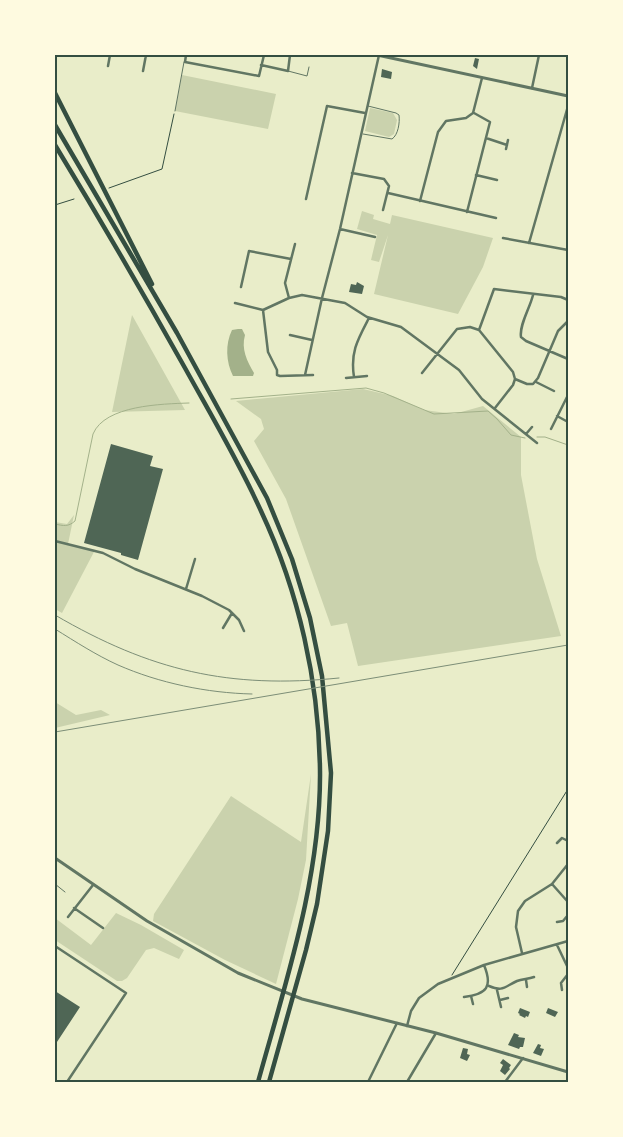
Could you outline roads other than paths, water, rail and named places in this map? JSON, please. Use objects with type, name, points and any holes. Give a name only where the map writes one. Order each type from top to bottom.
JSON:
[{"type":"highway","points":[[55,93],[177,332],[267,498],[303,592],[322,676],[331,774],[328,831],[317,904],[269,1082]]},
{"type":"highway","points":[[55,125],[177,332]]},
{"type":"highway","points":[[55,146],[172,345],[261,510],[284,568],[304,633],[310,664],[318,730],[320,772],[313,867],[286,982],[258,1082]]},
{"type":"highway","points":[[55,152],[79,185]]},
{"type":"street","points":[[108,66],[110,55]]},
{"type":"street","points":[[140,55],[146,56],[143,71]]},
{"type":"street","points":[[186,55],[184,62],[259,76],[264,55]]},
{"type":"street","points":[[262,65],[288,71],[290,55]]},
{"type":"street","points":[[305,375],[340,229],[378,55],[568,96]]},
{"type":"street","points":[[532,88],[539,55]]},
{"type":"street","points":[[420,200],[441,126],[446,122],[466,118],[473,113],[482,78]]},
{"type":"street","points":[[306,199],[327,106],[365,113]]},
{"type":"street","points":[[529,243],[568,106]]},
{"type":"street","points":[[467,212],[490,122],[473,113]]},
{"type":"street","points":[[486,138],[507,147],[508,140]]},
{"type":"street","points":[[352,173],[384,179],[389,186],[383,210]]},
{"type":"street","points":[[476,175],[497,180]]},
{"type":"street","points":[[388,193],[496,218]]},
{"type":"street","points":[[340,229],[375,237]]},
{"type":"street","points":[[503,238],[568,250]]},
{"type":"street","points":[[289,298],[285,283],[295,244]]},
{"type":"street","points":[[241,287],[248,251],[291,259]]},
{"type":"street","points":[[479,330],[494,289],[561,297],[568,300]]},
{"type":"street","points":[[235,303],[262,310],[289,298],[302,295],[350,305],[369,318],[401,327],[459,370],[475,391],[537,443]]},
{"type":"street","points":[[533,295],[520,335],[526,341],[568,359]]},
{"type":"street","points":[[262,310],[268,352],[278,375],[313,375]]},
{"type":"street","points":[[354,377],[353,355],[357,341],[369,318]]},
{"type":"street","points":[[422,373],[456,329],[466,327],[479,330],[513,372],[516,379],[530,385],[536,382],[558,331],[568,321]]},
{"type":"street","points":[[290,334],[312,340]]},
{"type":"street","points":[[346,378],[366,376]]},
{"type":"street","points":[[495,408],[516,379]]},
{"type":"street","points":[[536,382],[554,390]]},
{"type":"street","points":[[550,429],[568,395]]},
{"type":"street","points":[[558,416],[568,422]]},
{"type":"street","points":[[526,434],[532,427]]},
{"type":"street","points":[[55,542],[103,553],[135,569],[186,588],[224,606],[239,620],[244,631]]},
{"type":"street","points":[[186,588],[194,560]]},
{"type":"street","points":[[223,628],[232,612]]},
{"type":"street","points":[[557,843],[562,838],[568,841]]},
{"type":"street","points":[[55,858],[134,912],[238,973],[302,998],[568,1072]]},
{"type":"street","points":[[522,953],[516,927],[518,911],[524,900],[552,884],[568,864]]},
{"type":"street","points":[[552,884],[568,902]]},
{"type":"street","points":[[68,917],[93,885]]},
{"type":"street","points":[[74,908],[103,928]]},
{"type":"street","points":[[557,922],[561,922],[568,915]]},
{"type":"street","points":[[561,922],[563,927]]},
{"type":"street","points":[[407,1026],[411,1011],[419,998],[428,990],[450,978],[522,953],[568,941]]},
{"type":"street","points":[[558,945],[568,968]]},
{"type":"street","points":[[55,946],[126,993],[67,1082]]},
{"type":"street","points":[[484,965],[489,986]]},
{"type":"street","points":[[560,988],[561,983],[568,974]]},
{"type":"street","points":[[489,986],[497,990],[506,988],[519,980],[534,977]]},
{"type":"street","points":[[526,980],[527,987]]},
{"type":"street","points":[[464,997],[482,992],[489,986]]},
{"type":"street","points":[[497,990],[501,1007]]},
{"type":"street","points":[[471,996],[473,1004]]},
{"type":"street","points":[[499,1000],[508,998]]},
{"type":"street","points":[[368,1082],[397,1023]]},
{"type":"street","points":[[407,1082],[436,1034]]},
{"type":"street","points":[[505,1082],[523,1058]]},
{"type":"lane","points":[[175,111],[184,62]]},
{"type":"lane","points":[[288,71],[307,76],[309,67]]},
{"type":"lane","points":[[361,133],[388,140],[395,137],[396,134],[399,115],[391,111],[367,106]]},
{"type":"lane","points":[[55,884],[65,892]]},
{"type":"waterway","points":[[231,399],[366,388],[384,393],[434,414],[488,411],[511,435],[525,438]]},
{"type":"waterway","points":[[55,524],[66,526],[75,521],[93,434],[99,424],[109,417],[135,408],[189,403]]},
{"type":"waterway","points":[[537,437],[545,437],[568,445]]},
{"type":"railway","points":[[55,615],[124,650],[192,672],[226,678],[262,681],[339,678]]},
{"type":"railway","points":[[55,629],[110,661],[150,677],[183,686],[218,692],[252,694]]},
{"type":"railway","points":[[55,732],[568,645]]}]
